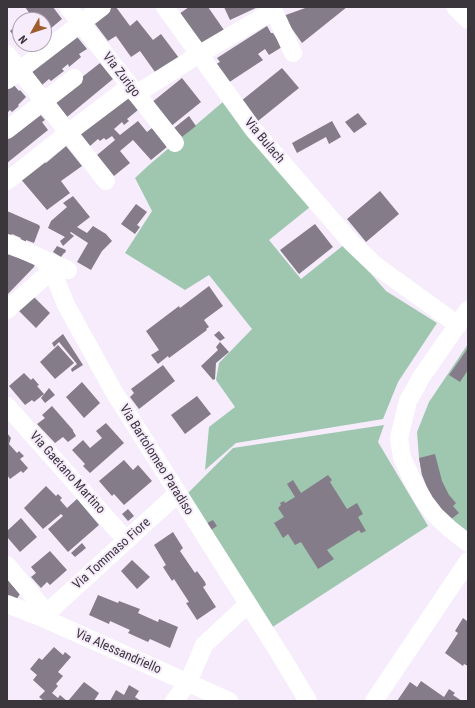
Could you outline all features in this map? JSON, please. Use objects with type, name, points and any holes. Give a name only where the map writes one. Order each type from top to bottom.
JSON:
[{"type":"street","name":"Via Zurigo","points":[[68,7],[174,143]]},
{"type":"street","points":[[13,75],[102,7]]},
{"type":"street","name":"Via Bulach","points":[[165,7],[198,55],[253,129],[351,242],[375,265],[458,325]]},
{"type":"street","points":[[455,7],[468,20]]},
{"type":"street","points":[[7,181],[68,132],[133,90],[198,55],[272,9],[293,54]]},
{"type":"street","points":[[7,54],[13,75],[44,102],[106,181]]},
{"type":"street","points":[[7,130],[74,78]]},
{"type":"street","points":[[7,244],[54,266],[7,310]]},
{"type":"street","name":"Via Bartolomeo Paradiso","points":[[54,266],[66,305],[114,392],[308,701]]},
{"type":"street","points":[[468,310],[422,376],[408,401],[399,438],[402,458],[425,502],[450,530],[468,543]]},
{"type":"street","name":"Via Gaetano Martino","points":[[7,406],[126,540]]},
{"type":"street","name":"Via Tommaso Fiore","points":[[45,616],[177,494]]},
{"type":"street","points":[[374,701],[468,561]]},
{"type":"street","points":[[7,565],[45,616]]},
{"type":"street","name":"Via Alessandriello","points":[[7,604],[45,616],[229,701]]},
{"type":"street","points":[[174,701],[188,683],[204,645],[247,604]]},
{"type":"street","name":"Via Bartolomeo Paradiso","points":[[281,656],[316,701]]},
{"type":"green space","points":[[224,101],[310,207],[269,240],[301,279],[345,244],[386,291],[437,323],[398,382],[383,419],[236,443],[205,470],[209,427],[235,407],[216,380],[219,363],[252,329],[209,275],[185,290],[125,253],[152,211],[135,178]]},
{"type":"green space","points":[[468,344],[468,534],[447,517],[422,475],[417,432],[429,402]]},
{"type":"green space","points":[[384,425],[378,442],[428,526],[271,628],[184,497],[233,448]]},
{"type":"building","points":[[25,7],[53,7],[62,19],[52,27],[52,12],[29,12]]},
{"type":"building","points":[[109,7],[116,7],[130,26],[137,20],[153,40],[161,34],[179,58],[155,72],[140,51],[131,57],[116,36],[108,41],[92,20]]},
{"type":"building","points":[[189,7],[208,7],[224,30],[201,44],[179,14]]},
{"type":"building","points":[[224,7],[258,7],[230,20]]},
{"type":"building","points":[[308,7],[347,7],[302,43],[283,16]]},
{"type":"building","points":[[267,26],[282,47],[269,55],[265,49],[258,54],[263,60],[228,83],[216,64],[220,62],[217,58]]},
{"type":"building","points":[[74,33],[87,49],[79,54],[81,57],[69,67],[68,64],[62,69],[64,71],[51,81],[49,79],[42,85],[29,68],[50,52],[52,52],[52,50]]},
{"type":"building","points":[[100,63],[113,79],[67,117],[53,100]]},
{"type":"building","points":[[282,68],[299,88],[258,121],[241,101]]},
{"type":"building","points":[[182,78],[201,102],[170,127],[151,103]]},
{"type":"building","points":[[12,83],[26,97],[12,112],[10,110],[7,113],[7,87]]},
{"type":"building","points":[[125,94],[138,110],[127,119],[129,121],[124,125],[122,122],[114,129],[120,135],[138,121],[147,132],[152,128],[167,147],[151,160],[133,140],[120,151],[130,163],[114,176],[97,155],[115,140],[112,136],[106,140],[104,138],[100,141],[98,139],[90,146],[78,131]]},
{"type":"building","points":[[39,113],[45,120],[42,122],[48,130],[7,163],[7,138]]},
{"type":"building","points":[[358,113],[367,124],[354,133],[345,122]]},
{"type":"building","points":[[189,116],[196,126],[182,137],[174,128]]},
{"type":"building","points":[[332,121],[341,137],[329,144],[326,137],[297,153],[292,143]]},
{"type":"building","points":[[66,146],[82,166],[61,181],[70,193],[47,210],[19,177],[42,159],[46,163]]},
{"type":"building","points":[[380,191],[399,214],[366,242],[347,219]]},
{"type":"building","points":[[73,196],[90,217],[77,227],[87,233],[93,226],[106,234],[112,241],[102,251],[91,270],[77,262],[88,243],[71,232],[70,233],[74,236],[63,246],[60,241],[65,237],[48,228],[51,221],[67,207],[63,203]]},
{"type":"building","points":[[136,204],[147,212],[137,225],[140,227],[135,234],[121,224]]},
{"type":"building","points":[[7,211],[39,225],[40,227],[34,243],[26,240],[26,242],[20,240],[21,238],[12,234],[11,236],[7,234]]},
{"type":"building","points":[[315,224],[333,247],[299,274],[280,250]]},
{"type":"building","points":[[57,246],[66,250],[61,257],[53,252]]},
{"type":"building","points":[[7,254],[35,264],[34,267],[7,295]]},
{"type":"building","points":[[209,286],[223,306],[204,320],[209,327],[206,329],[207,330],[169,358],[168,356],[158,364],[151,355],[159,350],[146,331]]},
{"type":"building","points":[[33,296],[50,313],[36,328],[18,310]]},
{"type":"building","points":[[219,331],[225,338],[220,341],[214,335]]},
{"type":"building","points":[[63,334],[83,365],[72,372],[71,369],[77,364],[59,342],[54,347],[52,343]]},
{"type":"building","points":[[220,342],[229,352],[216,363],[215,379],[213,380],[201,366],[218,350],[216,347]]},
{"type":"building","points":[[58,345],[74,363],[55,379],[40,362]]},
{"type":"building","points":[[468,348],[468,370],[460,382],[449,375]]},
{"type":"building","points":[[163,365],[175,381],[139,409],[130,397],[134,393],[131,389]]},
{"type":"building","points":[[24,373],[31,380],[33,378],[39,385],[37,386],[44,394],[34,402],[32,400],[25,405],[9,386]]},
{"type":"building","points":[[82,382],[100,403],[84,418],[66,397]]},
{"type":"building","points":[[49,388],[55,395],[45,403],[41,398]]},
{"type":"building","points":[[197,396],[211,414],[185,434],[171,415]]},
{"type":"building","points":[[52,406],[73,430],[76,436],[68,442],[63,437],[55,443],[37,424],[45,418],[42,415]]},
{"type":"building","points":[[106,423],[124,443],[90,473],[83,466],[85,464],[72,450],[83,440],[90,448],[102,438],[96,431]]},
{"type":"building","points":[[7,433],[11,438],[9,444],[17,453],[19,451],[24,456],[20,459],[28,468],[23,473],[21,471],[10,479],[7,475]]},
{"type":"building","points":[[435,454],[442,481],[449,495],[456,503],[453,506],[459,513],[450,520],[436,504],[422,475],[419,458]]},
{"type":"building","points":[[124,460],[133,470],[138,465],[152,481],[124,505],[114,494],[112,496],[99,481]]},
{"type":"building","points":[[328,475],[332,480],[330,482],[347,509],[357,503],[363,514],[358,517],[366,531],[361,533],[359,530],[327,550],[334,559],[318,569],[301,542],[295,545],[288,534],[283,538],[274,523],[284,517],[278,508],[281,505],[280,503],[284,501],[285,503],[295,497],[287,484],[293,480],[301,493]]},
{"type":"building","points":[[46,486],[56,496],[58,494],[62,498],[60,500],[67,508],[77,499],[99,525],[68,552],[48,529],[63,516],[61,514],[43,529],[24,508]]},
{"type":"building","points":[[128,509],[134,516],[128,521],[122,514]]},
{"type":"building","points":[[21,518],[37,537],[20,552],[7,537],[7,531]]},
{"type":"building","points":[[213,520],[217,526],[211,530],[207,523]]},
{"type":"building","points":[[173,532],[183,548],[180,551],[195,573],[197,571],[205,582],[206,585],[203,587],[216,607],[197,620],[186,603],[189,602],[174,579],[172,581],[163,567],[166,565],[154,545]]},
{"type":"building","points":[[82,543],[86,548],[75,557],[71,553]]},
{"type":"building","points":[[50,551],[67,570],[50,585],[47,582],[41,588],[31,577],[36,573],[31,567]]},
{"type":"building","points":[[132,560],[150,577],[137,589],[121,571]]},
{"type":"building","points":[[7,579],[20,594],[16,600],[7,596]]},
{"type":"building","points":[[98,595],[118,603],[119,601],[140,609],[138,613],[158,622],[159,619],[178,627],[170,648],[150,639],[148,642],[128,633],[130,630],[110,621],[109,624],[89,615]]},
{"type":"building","points":[[463,618],[467,621],[468,620],[468,666],[464,664],[463,666],[445,653],[458,633],[455,631]]},
{"type":"building","points":[[54,647],[63,655],[65,652],[71,657],[58,672],[63,676],[56,684],[58,686],[52,693],[58,698],[60,695],[67,701],[44,701],[39,697],[45,691],[33,680],[37,675],[30,669],[39,658],[42,660]]},
{"type":"building","points":[[421,681],[444,697],[449,689],[455,693],[453,695],[462,701],[397,701],[410,682],[417,687]]},
{"type":"building","points":[[84,682],[99,693],[94,701],[68,701]]},
{"type":"building","points":[[129,685],[139,691],[135,697],[141,701],[110,701],[116,690],[124,695]]}]
